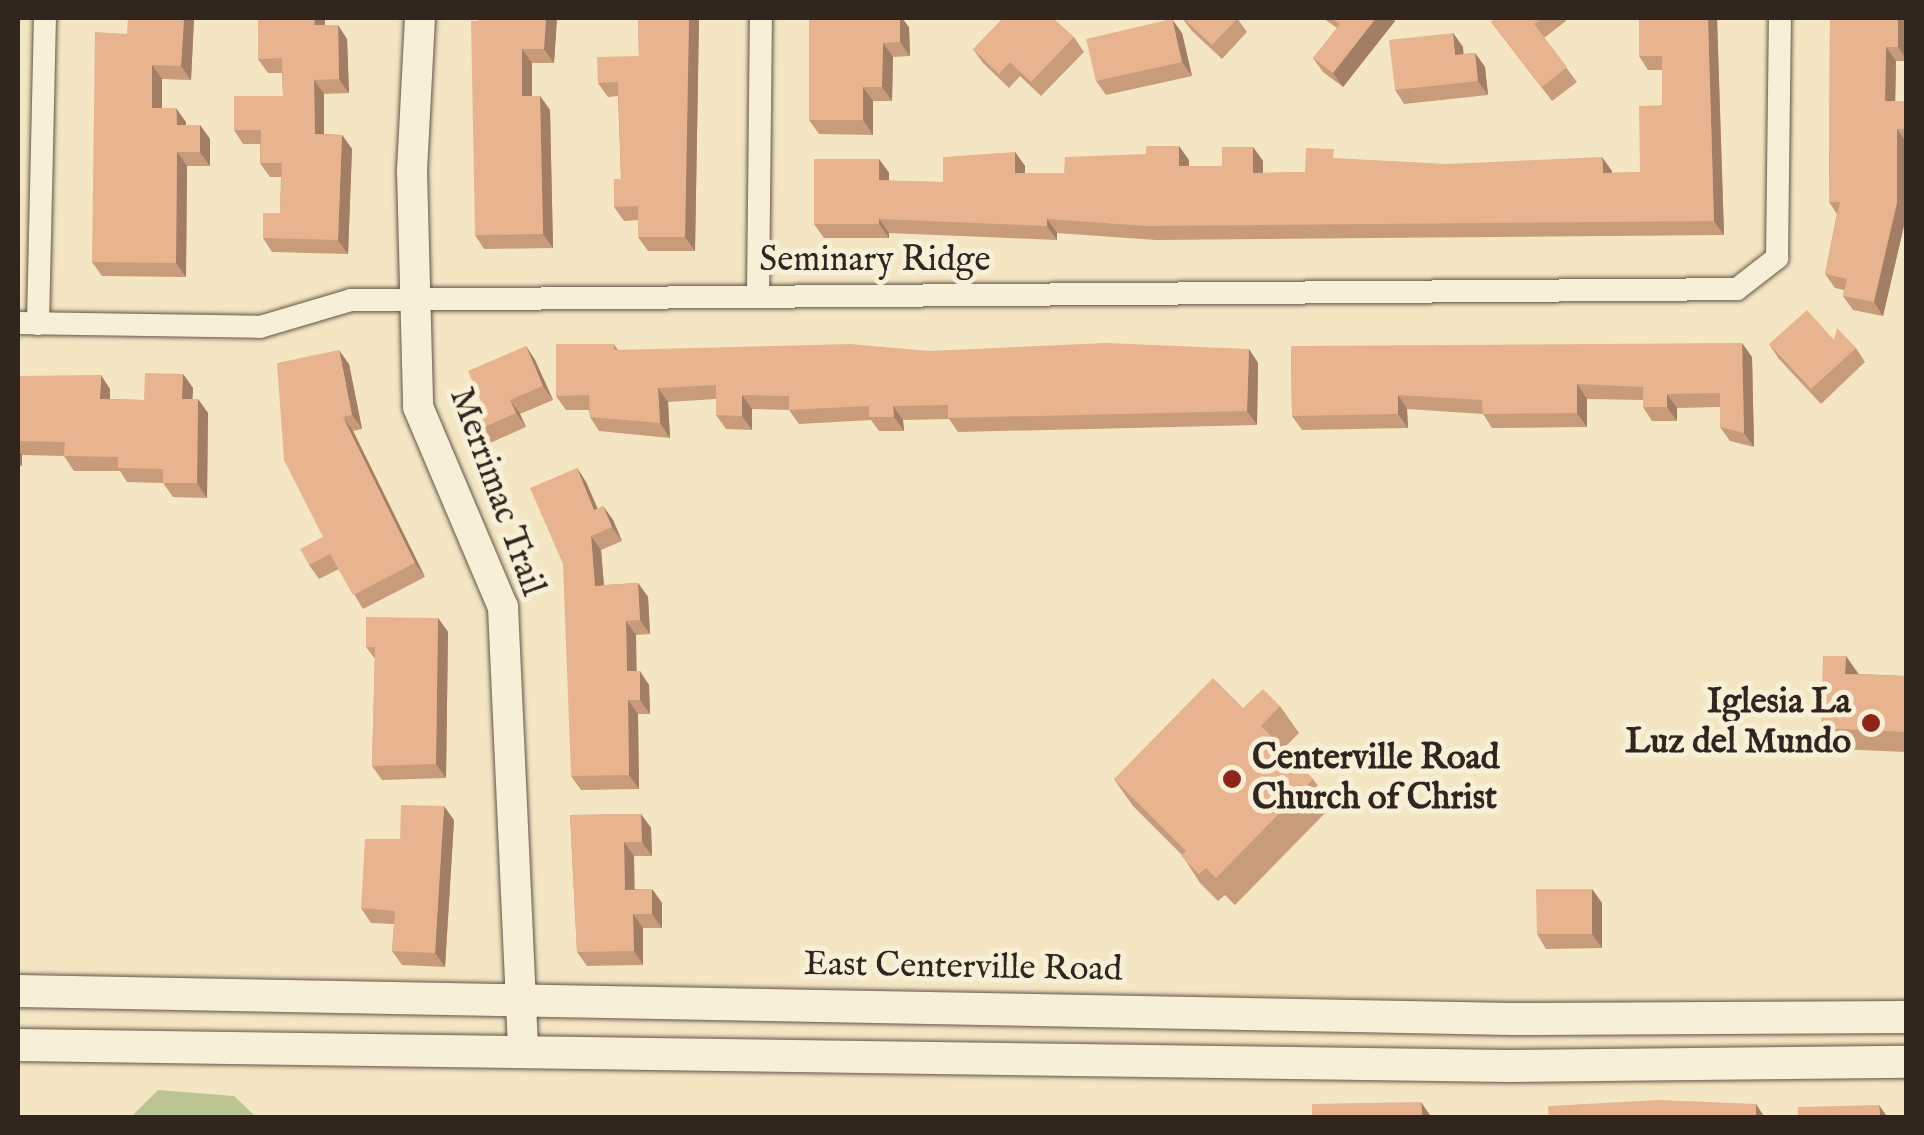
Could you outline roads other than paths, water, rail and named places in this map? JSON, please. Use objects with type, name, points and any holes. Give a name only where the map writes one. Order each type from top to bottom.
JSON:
[{"type":"main road","name":"East Centerville Road","points":[[18,990],[1512,1019],[1906,1017]]},
{"type":"main road","points":[[1024,1009],[1026,1058]]},
{"type":"main road","points":[[1510,1066],[1512,1019]]},
{"type":"main road","points":[[18,1046],[1510,1066],[1906,1062]]},
{"type":"street","points":[[28,324],[45,18]]},
{"type":"street","name":"Merrimac Trail","points":[[420,18],[412,299],[418,407],[503,607],[523,1052]]},
{"type":"street","points":[[758,296],[761,18]]},
{"type":"street","name":"Seminary Ridge","points":[[28,324],[260,327],[351,300],[1737,288],[1777,258],[1780,18]]},
{"type":"place","name":"Iglesia La Luz del Mundo","points":[[1871,723]]},
{"type":"place","name":"Centerville Road Church of Christ","points":[[1232,779]]}]
